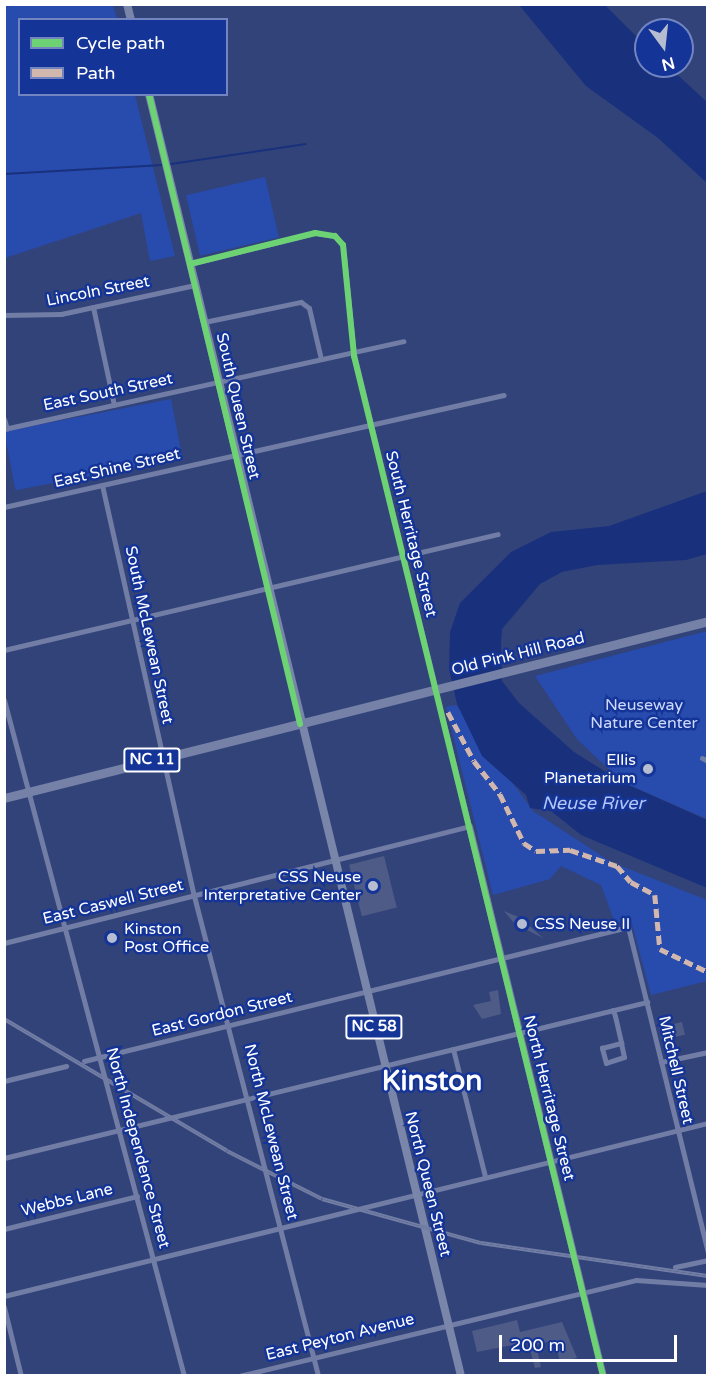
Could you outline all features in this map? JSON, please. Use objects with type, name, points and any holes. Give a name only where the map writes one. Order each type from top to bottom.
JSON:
[{"type":"highway","name":"Old Pink Hill Road","points":[[300,724],[708,621]]},
{"type":"highway","name":"NC 11","points":[[4,798],[300,724]]},
{"type":"main road","name":"South Queen Street","points":[[149,96],[333,860]]},
{"type":"main road","name":"North Queen Street","points":[[333,860],[461,1376]]},
{"type":"street","name":"South Herritage Street","points":[[190,264],[315,233],[335,236],[343,244],[354,352],[403,557],[439,690],[469,826]]},
{"type":"street","name":"Lincoln Street","points":[[4,315],[48,315],[195,285]]},
{"type":"street","points":[[204,322],[302,302],[309,308],[321,359]]},
{"type":"street","points":[[93,307],[114,405]]},
{"type":"street","name":"East South Street","points":[[6,429],[403,341]]},
{"type":"street","name":"East Shine Street","points":[[4,507],[504,395]]},
{"type":"street","points":[[4,419],[6,429]]},
{"type":"street","name":"South McLewean Street","points":[[102,485],[194,896]]},
{"type":"street","points":[[4,650],[498,534]]},
{"type":"street","name":"North Independence Street","points":[[4,700],[184,1376]]},
{"type":"street","name":"East Caswell Street","points":[[4,943],[469,826]]},
{"type":"street","name":"North Herritage Street","points":[[469,826],[603,1376]]},
{"type":"street","name":"North McLewean Street","points":[[194,896],[249,1099],[318,1376]]},
{"type":"street","name":"East Gordon Street","points":[[84,1061],[628,927]]},
{"type":"street","name":"Mitchell Street","points":[[628,927],[708,1253]]},
{"type":"street","points":[[4,1158],[120,1132],[647,1002]]},
{"type":"street","points":[[613,1010],[621,1043],[624,1057],[606,1062],[602,1048],[621,1043]]},
{"type":"street","points":[[453,1049],[485,1176]]},
{"type":"street","points":[[661,1062],[708,1052]]},
{"type":"street","points":[[4,1081],[66,1066]]},
{"type":"street","points":[[4,1296],[708,1122]]},
{"type":"street","name":"Webbs Lane","points":[[4,1229],[137,1196]]},
{"type":"street","points":[[675,1267],[708,1260]]},
{"type":"street","name":"East Peyton Avenue","points":[[239,1376],[636,1280],[708,1285]]},
{"type":"street","points":[[4,1307],[21,1376]]},
{"type":"green space","points":[[4,5],[113,5],[117,18],[18,18],[18,96],[135,96],[175,256],[150,261],[141,213],[5,258]]},
{"type":"green space","points":[[265,177],[279,237],[200,256],[186,195]]},
{"type":"green space","points":[[171,399],[182,458],[16,490],[4,431]]},
{"type":"green space","name":"Neuseway Nature Center","points":[[707,631],[707,819],[622,782],[577,739],[535,676]]},
{"type":"green space","points":[[456,705],[533,811],[611,862],[707,900],[707,981],[651,995],[631,920],[615,923],[601,885],[561,866],[550,879],[493,895],[446,707]]},
{"type":"water","points":[[519,5],[605,5],[634,34],[634,78],[681,78],[707,102],[707,183],[658,138],[586,86]]},
{"type":"water","name":"Neuse River","points":[[707,491],[707,554],[686,560],[597,565],[562,572],[540,584],[502,629],[501,642],[502,681],[519,703],[574,752],[622,782],[707,820],[707,888],[581,835],[551,811],[530,808],[526,795],[482,756],[457,704],[449,669],[450,632],[460,603],[511,552],[551,532],[609,526]]},
{"type":"building","name":"CSS Neuse Interpretative Center","points":[[384,856],[397,907],[362,916],[349,865]]},
{"type":"building","name":"CSS Neuse II","points":[[504,911],[521,918],[543,938],[515,924]]},
{"type":"building","points":[[498,990],[501,1014],[482,1019],[473,1005],[491,1001],[489,992]]},
{"type":"building","points":[[682,1022],[685,1035],[662,1040],[659,1027]]},
{"type":"building","points":[[517,1320],[520,1332],[562,1322],[577,1358],[560,1362],[555,1340],[536,1345],[541,1367],[535,1368],[528,1342],[477,1352],[472,1331]]},
{"type":"waterway","points":[[171,164],[306,144]]},
{"type":"waterway","points":[[4,174],[163,165]]},
{"type":"railway","points":[[4,1019],[227,1151],[322,1199],[481,1243],[708,1276]]},
{"type":"marked path","points":[[448,712],[474,761],[500,794],[524,843],[536,851],[570,850],[617,866],[631,882],[655,895],[660,949],[708,972]]},
{"type":"cycle path","points":[[149,96],[300,724]]},
{"type":"cycle path","points":[[190,264],[315,233],[335,236],[343,245],[354,356],[603,1376]]},
{"type":"place","name":"Ellis Planetarium","points":[[648,769]]},
{"type":"place","name":"CSS Neuse Interpretative Center","points":[[373,886]]},
{"type":"place","name":"CSS Neuse II","points":[[522,924]]},
{"type":"place","name":"Kinston Post Office","points":[[112,938]]},
{"type":"district","name":"Kinston","points":[[432,1081]]}]
